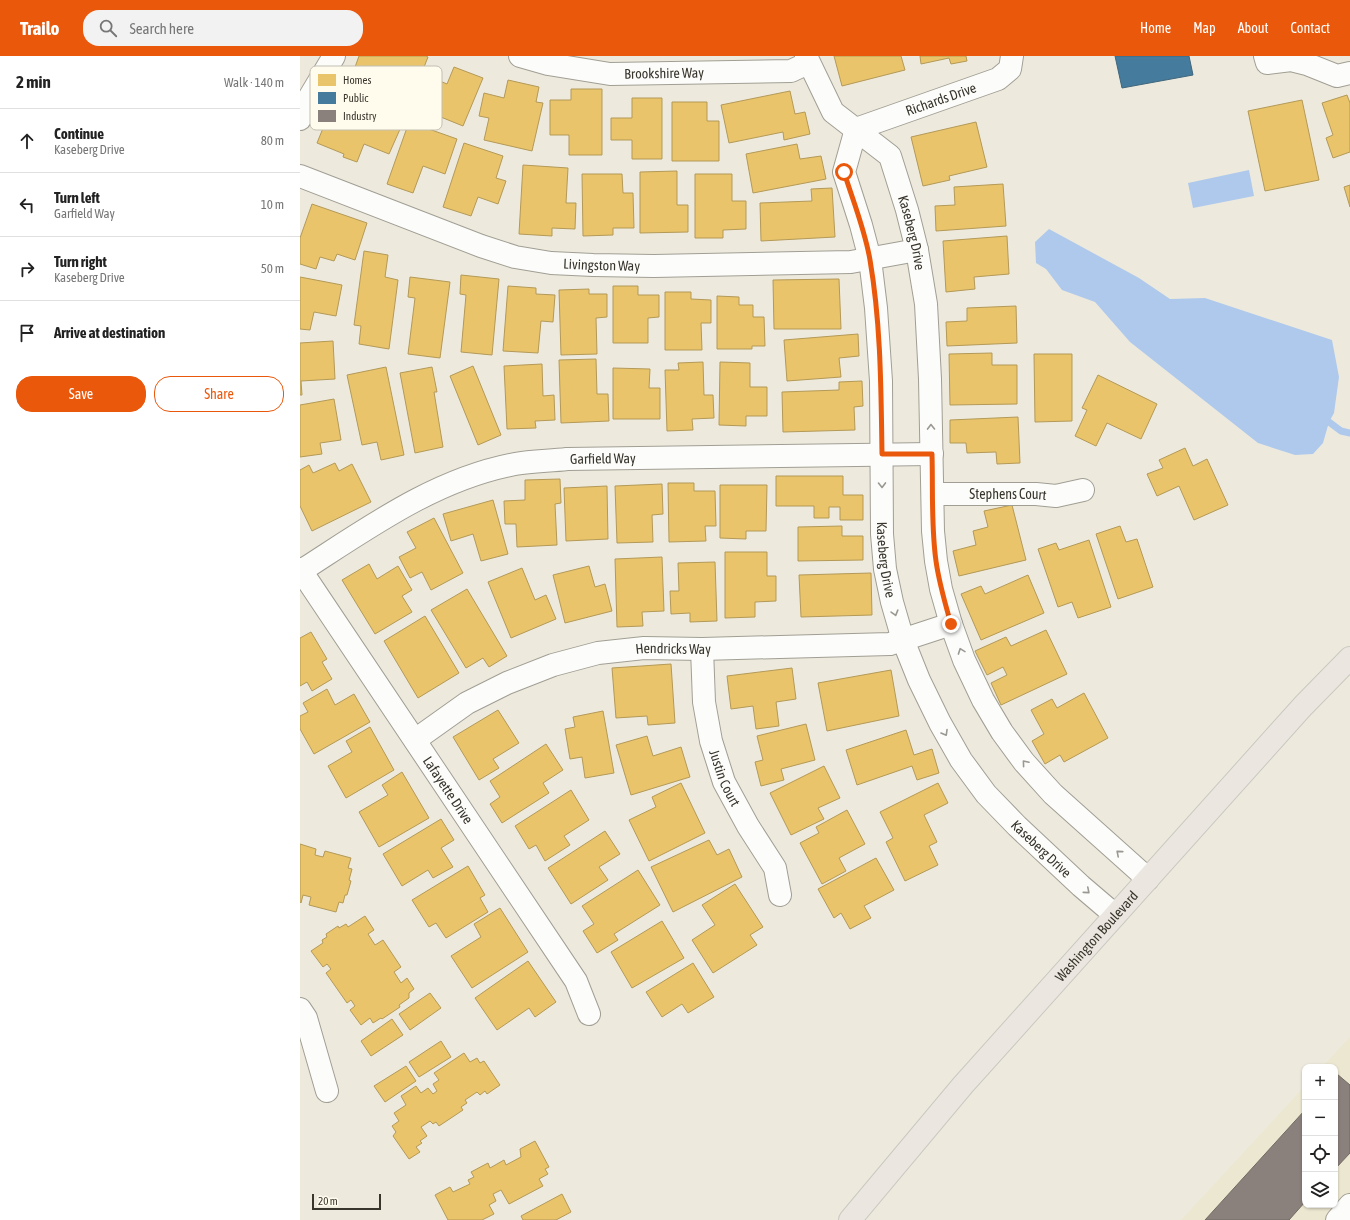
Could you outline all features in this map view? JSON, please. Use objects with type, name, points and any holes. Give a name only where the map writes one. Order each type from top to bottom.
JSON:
[{"type":"main road","name":"Washington Boulevard","points":[[850,1220],[963,1085],[1304,706],[1350,658]]},
{"type":"street","points":[[328,66],[334,56]]},
{"type":"street","name":"Brookshire Way","points":[[520,56],[548,64],[610,74],[791,71],[807,59]]},
{"type":"street","name":"Richards Drive","points":[[856,130],[998,79],[1010,69],[1012,56]]},
{"type":"street","points":[[1265,56],[1267,63],[1291,60],[1307,64],[1337,76],[1350,73]]},
{"type":"street","name":"Kaseberg Drive","points":[[807,59],[833,112],[890,156],[907,210],[917,250],[926,304],[930,379],[933,531],[936,561],[941,589],[951,624],[964,660],[983,700],[1002,732],[1024,762],[1053,794],[1148,879]]},
{"type":"street","points":[[300,119],[310,96]]},
{"type":"street","name":"Kaseberg Drive","points":[[856,130],[844,172],[870,259],[876,308],[881,381],[882,534],[885,569],[892,602],[903,640],[919,680],[940,723],[961,760],[986,794],[1017,826],[1081,886],[1115,915]]},
{"type":"street","name":"Livingston Way","points":[[300,176],[481,246],[515,257],[551,263],[654,266],[851,262],[917,250]]},
{"type":"street","name":"Garfield Way","points":[[301,570],[397,510],[440,487],[478,474],[515,464],[567,459],[932,454]]},
{"type":"street","name":"Stephens Court","points":[[933,494],[1036,494],[1056,496],[1083,490]]},
{"type":"street","name":"Lafayette Drive","points":[[301,570],[576,981],[589,1014]]},
{"type":"street","name":"Hendricks Way","points":[[414,740],[467,703],[507,683],[553,665],[598,653],[644,648],[702,649],[890,644],[951,624]]},
{"type":"street","name":"Justin Court","points":[[702,649],[704,702],[711,741],[724,782],[748,826],[775,868],[780,895]]},
{"type":"street","points":[[300,1009],[306,1018],[327,1091]]},
{"type":"street","points":[[1337,1220],[1350,1205]]},
{"type":"shaded area","points":[[1350,1037],[1350,1220],[1181,1220],[1302,1089],[1302,1208],[1338,1208],[1338,1064],[1325,1064]]},
{"type":"water","points":[[1249,170],[1254,196],[1193,208],[1188,183]]},
{"type":"water","points":[[1049,229],[1139,278],[1170,299],[1205,298],[1332,340],[1339,377],[1334,413],[1329,422],[1323,443],[1313,454],[1295,455],[1258,443],[1130,342],[1095,302],[1062,290],[1046,269],[1036,263],[1035,242]]},
{"type":"building: Homes","points":[[359,56],[428,57],[424,66],[355,66]]},
{"type":"building: Homes","points":[[834,56],[901,56],[905,70],[842,86]]},
{"type":"building: Homes","points":[[920,56],[966,56],[967,61],[951,64],[949,58],[921,64]]},
{"type":"building: Homes","points":[[454,67],[483,78],[463,126],[442,118],[442,82],[447,84]]},
{"type":"building: Homes","points":[[508,80],[539,87],[536,102],[543,103],[532,151],[484,140],[489,118],[479,116],[484,93],[504,98]]},
{"type":"building: Homes","points":[[571,89],[602,89],[602,155],[569,155],[569,135],[550,135],[550,100],[571,100]]},
{"type":"building: Homes","points":[[790,91],[795,114],[805,112],[810,134],[784,140],[783,132],[729,143],[721,105]]},
{"type":"building: Homes","points":[[1347,95],[1350,103],[1350,152],[1333,158],[1326,138],[1333,135],[1322,103]]},
{"type":"building: Homes","points":[[632,98],[662,98],[662,159],[632,159],[632,140],[611,140],[611,118],[632,118]]},
{"type":"building: Homes","points":[[1302,100],[1319,180],[1265,191],[1248,111]]},
{"type":"building: Homes","points":[[672,102],[707,102],[707,121],[719,121],[719,161],[672,161]]},
{"type":"building: Homes","points":[[976,122],[987,167],[949,176],[950,180],[923,186],[911,137]]},
{"type":"building: Homes","points":[[322,130],[400,130],[389,154],[364,144],[357,162],[343,157],[344,154],[317,143]]},
{"type":"building: Homes","points":[[406,130],[432,130],[457,139],[445,174],[423,166],[413,193],[387,184]]},
{"type":"building: Homes","points":[[464,143],[503,156],[496,178],[506,181],[498,204],[478,197],[471,216],[443,207]]},
{"type":"building: Homes","points":[[797,144],[800,159],[821,156],[826,179],[753,193],[746,154]]},
{"type":"building: Homes","points":[[523,165],[568,168],[566,203],[576,203],[575,229],[552,228],[552,236],[519,234]]},
{"type":"building: Homes","points":[[677,171],[677,205],[688,205],[688,232],[640,233],[640,172]]},
{"type":"building: Homes","points":[[582,174],[622,174],[623,193],[633,193],[634,228],[613,228],[613,235],[583,236]]},
{"type":"building: Homes","points":[[695,174],[732,174],[732,201],[746,201],[746,229],[723,230],[723,238],[695,238]]},
{"type":"building: Homes","points":[[1003,184],[1006,226],[936,231],[935,206],[955,205],[954,187]]},
{"type":"building: Homes","points":[[1350,185],[1350,207],[1344,187]]},
{"type":"building: Homes","points":[[832,188],[835,237],[761,241],[760,203],[812,201],[811,189]]},
{"type":"building: Homes","points":[[312,204],[367,223],[355,260],[337,254],[334,261],[320,257],[316,269],[300,264],[300,238]]},
{"type":"building: Homes","points":[[1007,236],[1009,274],[974,277],[975,289],[946,292],[943,241]]},
{"type":"building: Homes","points":[[364,251],[388,255],[385,277],[398,280],[389,349],[359,344],[361,326],[354,325]]},
{"type":"building: Homes","points":[[461,275],[499,279],[492,355],[461,352],[466,295],[460,294]]},
{"type":"building: Homes","points":[[300,277],[342,285],[336,316],[314,312],[310,330],[300,329]]},
{"type":"building: Homes","points":[[410,277],[450,282],[440,358],[408,354],[415,298],[408,297]]},
{"type":"building: Homes","points":[[839,279],[841,329],[774,329],[773,280]]},
{"type":"building: Homes","points":[[508,286],[536,288],[536,294],[555,295],[553,322],[541,321],[538,353],[503,351]]},
{"type":"building: Homes","points":[[613,286],[638,286],[638,295],[659,295],[659,317],[648,318],[648,343],[613,343]]},
{"type":"building: Homes","points":[[589,289],[589,294],[607,294],[607,317],[596,318],[597,354],[561,355],[559,290]]},
{"type":"building: Homes","points":[[665,292],[691,292],[691,299],[711,300],[711,323],[701,323],[702,350],[665,350]]},
{"type":"building: Homes","points":[[717,296],[739,297],[739,305],[753,305],[753,317],[764,317],[765,346],[752,346],[752,349],[717,349]]},
{"type":"building: Homes","points":[[1016,306],[1017,343],[947,346],[946,322],[967,321],[967,308]]},
{"type":"building: Homes","points":[[858,334],[859,356],[839,358],[841,377],[787,381],[784,340]]},
{"type":"building: Homes","points":[[333,341],[335,379],[301,381],[302,395],[300,395],[300,343]]},
{"type":"building: Homes","points":[[992,353],[992,365],[1017,365],[1017,404],[950,405],[949,354]]},
{"type":"building: Homes","points":[[1034,354],[1072,354],[1072,421],[1035,422]]},
{"type":"building: Homes","points":[[596,359],[597,394],[608,394],[609,421],[561,423],[559,360]]},
{"type":"building: Homes","points":[[703,362],[704,395],[713,395],[714,418],[692,419],[693,430],[667,431],[665,370],[679,370],[678,363]]},
{"type":"building: Homes","points":[[720,362],[750,363],[750,387],[767,387],[767,416],[746,416],[746,426],[719,425]]},
{"type":"building: Homes","points":[[542,364],[543,396],[554,395],[555,420],[535,421],[536,428],[507,429],[504,366]]},
{"type":"building: Homes","points":[[473,366],[501,435],[478,445],[450,376]]},
{"type":"building: Homes","points":[[386,367],[404,455],[381,460],[377,442],[362,445],[347,375]]},
{"type":"building: Homes","points":[[432,367],[437,392],[434,392],[443,447],[415,453],[400,373]]},
{"type":"building: Homes","points":[[613,368],[650,369],[649,388],[660,388],[660,419],[613,419]]},
{"type":"building: Homes","points":[[1098,375],[1157,404],[1141,439],[1107,423],[1096,446],[1075,436],[1087,410],[1082,408]]},
{"type":"building: Homes","points":[[862,381],[863,406],[854,407],[855,430],[783,432],[782,392],[839,390],[839,382]]},
{"type":"building: Homes","points":[[334,399],[341,440],[320,443],[322,454],[300,457],[300,405]]},
{"type":"building: Homes","points":[[1018,417],[1020,463],[997,464],[996,452],[967,453],[966,443],[950,443],[950,420]]},
{"type":"building: Homes","points":[[1185,448],[1193,466],[1207,459],[1228,505],[1194,520],[1179,486],[1157,496],[1147,474],[1163,468],[1159,460]]},
{"type":"building: Homes","points":[[335,463],[339,471],[352,464],[371,502],[312,531],[300,506],[300,470],[309,465],[313,473]]},
{"type":"building: Homes","points":[[776,476],[843,476],[843,495],[863,495],[863,520],[840,520],[840,507],[829,507],[829,518],[814,518],[814,506],[776,506]]},
{"type":"building: Homes","points":[[560,479],[561,503],[555,504],[557,545],[517,547],[516,524],[505,524],[504,501],[525,500],[525,480]]},
{"type":"building: Homes","points":[[668,483],[694,483],[694,491],[715,491],[716,526],[705,526],[706,541],[669,542]]},
{"type":"building: Homes","points":[[662,484],[663,514],[652,515],[653,542],[617,543],[615,486]]},
{"type":"building: Homes","points":[[720,485],[767,485],[766,531],[746,531],[746,539],[720,538]]},
{"type":"building: Homes","points":[[607,486],[608,539],[566,541],[564,488]]},
{"type":"building: Homes","points":[[493,500],[508,554],[481,561],[473,534],[451,541],[443,514]]},
{"type":"building: Homes","points":[[1012,505],[1026,560],[959,576],[953,551],[976,545],[973,531],[988,527],[984,511]]},
{"type":"building: Homes","points":[[434,518],[463,573],[431,590],[422,572],[410,578],[399,557],[416,548],[407,532]]},
{"type":"building: Homes","points":[[842,526],[842,536],[863,536],[863,560],[798,561],[798,527]]},
{"type":"building: Homes","points":[[1120,526],[1126,542],[1137,539],[1153,587],[1118,599],[1096,534]]},
{"type":"building: Homes","points":[[1089,540],[1111,607],[1078,618],[1072,602],[1058,607],[1038,549],[1056,543],[1059,550]]},
{"type":"building: Homes","points":[[725,552],[767,552],[767,576],[776,576],[776,601],[755,602],[755,617],[725,618]]},
{"type":"building: Homes","points":[[662,557],[664,611],[642,612],[643,626],[617,627],[615,559]]},
{"type":"building: Homes","points":[[715,562],[717,621],[690,622],[690,613],[671,614],[670,591],[679,591],[678,563]]},
{"type":"building: Homes","points":[[369,564],[377,579],[398,566],[412,590],[402,596],[412,612],[375,634],[342,580]]},
{"type":"building: Homes","points":[[589,566],[595,587],[605,584],[612,611],[565,623],[553,575]]},
{"type":"building: Homes","points":[[522,568],[535,600],[546,595],[556,619],[511,638],[488,582]]},
{"type":"building: Homes","points":[[871,573],[872,615],[801,617],[799,575]]},
{"type":"building: Homes","points":[[1028,575],[1044,613],[981,640],[961,594],[981,586],[985,594]]},
{"type":"building: Homes","points":[[467,589],[507,656],[489,667],[483,658],[466,668],[431,610]]},
{"type":"building: Homes","points":[[425,616],[459,673],[418,698],[384,641]]},
{"type":"building: Homes","points":[[1046,630],[1067,674],[1001,705],[991,683],[1007,675],[1003,667],[987,675],[975,651],[1006,637],[1011,646]]},
{"type":"building: Homes","points":[[311,632],[327,659],[322,662],[332,679],[312,691],[307,682],[300,686],[300,638]]},
{"type":"building: Homes","points":[[671,664],[675,723],[648,725],[647,716],[616,718],[612,668]]},
{"type":"building: Homes","points":[[792,668],[796,699],[776,702],[779,726],[756,729],[753,706],[731,709],[727,676]]},
{"type":"building: Homes","points":[[891,670],[899,716],[827,731],[818,683]]},
{"type":"building: Homes","points":[[327,689],[335,705],[354,694],[370,722],[314,754],[300,729],[300,716],[308,712],[303,703]]},
{"type":"building: Homes","points":[[1084,693],[1108,738],[1064,762],[1060,755],[1045,764],[1032,741],[1044,734],[1031,710],[1052,699],[1057,708]]},
{"type":"building: Homes","points":[[498,710],[519,743],[493,759],[499,768],[479,780],[453,737]]},
{"type":"building: Homes","points":[[603,711],[614,773],[585,778],[582,757],[570,759],[565,729],[575,727],[573,717]]},
{"type":"building: Homes","points":[[806,724],[815,760],[781,769],[784,780],[761,786],[755,762],[763,760],[757,736]]},
{"type":"building: Homes","points":[[370,727],[394,770],[346,798],[328,766],[352,752],[346,741]]},
{"type":"building: Homes","points":[[906,730],[914,755],[932,749],[939,773],[917,780],[912,766],[857,785],[846,750]]},
{"type":"building: Homes","points":[[647,736],[653,756],[681,747],[690,777],[631,795],[616,745]]},
{"type":"building: Homes","points":[[546,744],[563,770],[543,783],[549,793],[502,823],[490,804],[500,797],[490,781]]},
{"type":"building: Homes","points":[[824,766],[840,798],[818,808],[824,819],[791,835],[770,793]]},
{"type":"building: Homes","points":[[402,772],[429,818],[379,847],[359,812],[388,795],[382,785]]},
{"type":"building: Homes","points":[[681,783],[705,833],[649,861],[629,820],[656,807],[652,797]]},
{"type":"building: Homes","points":[[938,783],[948,803],[924,815],[937,842],[929,846],[938,865],[905,881],[886,842],[893,838],[880,812]]},
{"type":"building: Homes","points":[[571,790],[589,820],[564,836],[570,845],[545,861],[536,845],[529,849],[515,826]]},
{"type":"building: Homes","points":[[847,810],[865,844],[839,858],[846,871],[822,884],[800,843],[819,833],[816,827]]},
{"type":"building: Homes","points":[[441,819],[454,840],[441,848],[453,867],[433,878],[428,870],[402,886],[383,854]]},
{"type":"building: Homes","points":[[605,831],[620,854],[599,867],[608,880],[571,904],[548,868]]},
{"type":"building: Homes","points":[[709,840],[717,855],[729,849],[742,877],[673,912],[651,867]]},
{"type":"building: Homes","points":[[300,844],[316,849],[315,855],[323,857],[325,851],[351,858],[348,868],[352,869],[349,880],[351,881],[347,895],[345,895],[343,903],[339,902],[336,912],[309,905],[311,897],[303,895],[301,903],[300,902]]},
{"type":"building: Homes","points":[[876,858],[894,890],[864,906],[871,918],[850,929],[841,913],[834,918],[818,889]]},
{"type":"building: Homes","points":[[468,866],[485,895],[480,898],[488,912],[446,938],[436,923],[429,927],[412,900]]},
{"type":"building: Homes","points":[[638,870],[660,905],[614,934],[618,940],[597,953],[583,931],[594,924],[582,906]]},
{"type":"building: Homes","points":[[735,884],[763,927],[750,935],[757,945],[713,973],[692,940],[715,925],[702,905]]},
{"type":"building: Homes","points":[[500,908],[528,952],[472,988],[451,956],[481,937],[474,924]]},
{"type":"building: Homes","points":[[365,916],[374,930],[368,934],[375,945],[383,940],[401,967],[394,972],[401,983],[407,978],[414,989],[409,993],[409,998],[399,1005],[400,1007],[382,1019],[381,1018],[373,1023],[370,1018],[361,1025],[350,1010],[355,1006],[351,1000],[347,1003],[326,973],[331,969],[327,964],[323,967],[311,951],[323,943],[322,940],[327,937],[326,934],[338,926],[339,928],[346,924],[348,927]]},
{"type":"building: Homes","points":[[662,921],[684,958],[632,988],[611,952]]},
{"type":"building: Homes","points":[[528,961],[556,1002],[535,1017],[529,1008],[497,1030],[475,998]]},
{"type":"building: Homes","points":[[693,963],[714,997],[688,1013],[682,1004],[662,1017],[646,992]]},
{"type":"building: Homes","points":[[430,993],[441,1008],[410,1030],[399,1014]]},
{"type":"building: Homes","points":[[392,1019],[403,1035],[371,1056],[361,1041]]},
{"type":"building: Homes","points":[[441,1041],[451,1057],[419,1077],[409,1062]]},
{"type":"building: Homes","points":[[464,1053],[470,1062],[477,1058],[480,1063],[484,1061],[500,1085],[487,1094],[485,1091],[480,1095],[477,1092],[465,1100],[467,1103],[461,1107],[463,1110],[439,1126],[436,1122],[433,1124],[430,1121],[421,1127],[427,1136],[420,1141],[422,1143],[416,1147],[420,1152],[409,1159],[393,1136],[396,1132],[392,1126],[399,1121],[394,1113],[406,1105],[401,1096],[416,1086],[421,1093],[428,1088],[433,1094],[437,1091],[433,1084],[439,1080],[434,1073]]},
{"type":"building: Homes","points":[[406,1066],[416,1081],[385,1102],[374,1086]]},
{"type":"building: Homes","points":[[535,1141],[549,1167],[545,1169],[548,1174],[539,1179],[543,1186],[509,1204],[501,1190],[493,1194],[496,1201],[489,1205],[494,1214],[482,1220],[448,1220],[435,1195],[450,1187],[453,1192],[470,1184],[468,1180],[474,1177],[471,1172],[488,1163],[490,1168],[504,1160],[506,1165],[521,1157],[520,1149]]},
{"type":"building: Homes","points":[[562,1194],[571,1212],[556,1220],[523,1220],[521,1216]]},
{"type":"building: Public","points":[[1115,56],[1189,56],[1193,75],[1122,88]]},
{"type":"building: Industry","points":[[1338,1075],[1350,1085],[1350,1153],[1338,1166]]},
{"type":"building: Industry","points":[[1302,1113],[1302,1205],[1289,1220],[1205,1220]]},
{"type":"waterway","points":[[1329,422],[1341,431],[1350,433]]},
{"type":"route","points":[[844,172],[870,259],[876,308],[881,381],[882,454],[932,454],[933,531],[936,561],[941,589],[951,624]]}]
